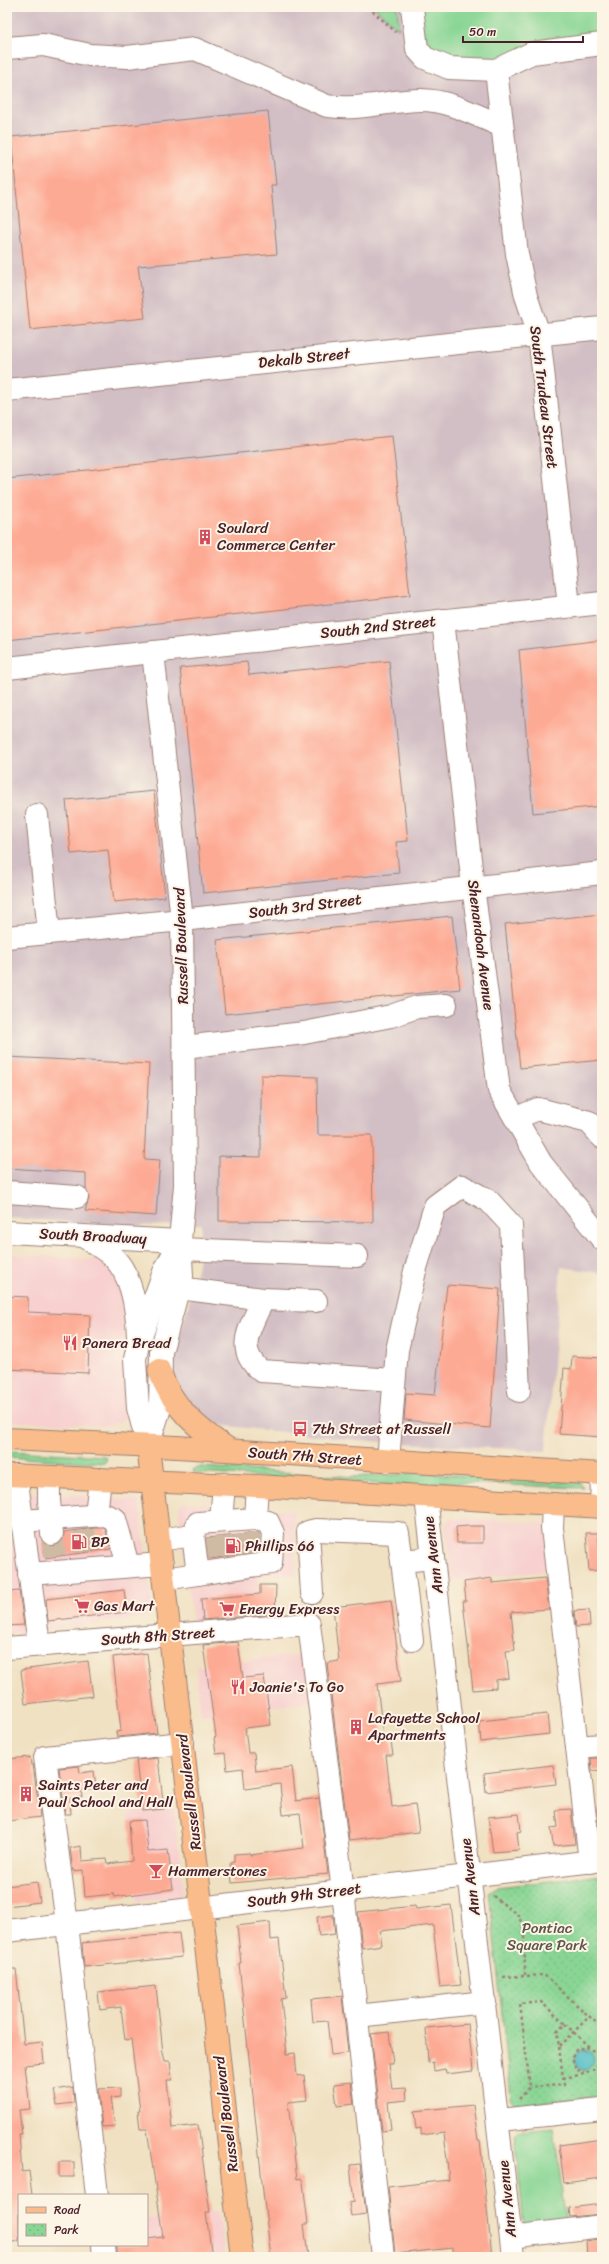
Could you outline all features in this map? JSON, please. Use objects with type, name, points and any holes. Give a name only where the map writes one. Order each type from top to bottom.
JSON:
[{"type":"main road","points":[[159,1370],[169,1392],[180,1409],[208,1436],[231,1451]]},
{"type":"main road","name":"South 7th Street","points":[[7,1439],[148,1446],[602,1474]]},
{"type":"main road","name":"Russell Boulevard","points":[[148,1446],[242,2257]]},
{"type":"main road","points":[[11,1475],[224,1484],[602,1507]]},
{"type":"street","points":[[412,7],[417,49],[425,58],[443,66],[496,70],[532,53],[602,44]]},
{"type":"street","points":[[7,48],[43,45],[90,55],[127,57],[195,49],[327,106],[343,109],[420,100],[436,101],[502,126]]},
{"type":"street","name":"South Trudeau Street","points":[[496,70],[520,268],[526,296],[539,334],[569,606]]},
{"type":"street","name":"Dekalb Street","points":[[7,390],[602,328]]},
{"type":"street","name":"South 2nd Street","points":[[7,668],[602,603]]},
{"type":"street","name":"Shenandoah Avenue","points":[[443,620],[473,886],[500,1090],[541,1163],[602,1239]]},
{"type":"street","name":"Russell Boulevard","points":[[148,1446],[160,1408],[159,1370],[164,1337],[182,1276],[180,1245],[185,1186],[182,920],[153,652]]},
{"type":"street","points":[[37,815],[49,933]]},
{"type":"street","name":"South 3rd Street","points":[[7,937],[182,920],[473,886],[602,873]]},
{"type":"street","points":[[184,1046],[304,1033],[391,1016],[417,1007],[446,1005]]},
{"type":"street","points":[[516,1118],[538,1109],[598,1126]]},
{"type":"street","points":[[388,1461],[397,1350],[415,1271],[436,1206],[462,1186],[489,1201],[511,1225],[519,1391]]},
{"type":"street","points":[[7,1192],[77,1197]]},
{"type":"street","name":"South Broadway","points":[[7,1232],[83,1236],[180,1245],[357,1256]]},
{"type":"street","points":[[83,1236],[114,1258],[126,1276],[138,1320],[138,1345]]},
{"type":"street","name":"Russell Boulevard","points":[[148,1446],[142,1426],[135,1386],[135,1359],[138,1345],[164,1272],[180,1245]]},
{"type":"street","points":[[179,1288],[263,1299],[316,1301]]},
{"type":"street","points":[[263,1299],[246,1342],[247,1356],[261,1371],[394,1380]]},
{"type":"street","points":[[11,1475],[22,1521],[39,1644]]},
{"type":"street","points":[[49,1477],[51,1526]]},
{"type":"street","points":[[88,1520],[100,1479]]},
{"type":"street","points":[[602,1480],[602,1507]]},
{"type":"street","points":[[224,1484],[227,1543]]},
{"type":"street","points":[[29,1574],[56,1564],[87,1560],[128,1565],[163,1572],[227,1543],[257,1486]]},
{"type":"street","name":"Ann Avenue","points":[[426,1497],[499,2120],[512,2247]]},
{"type":"street","points":[[553,1504],[552,1528],[577,1747],[596,1861]]},
{"type":"street","points":[[22,1521],[51,1526],[88,1520],[105,1515],[115,1519],[128,1565]]},
{"type":"street","points":[[312,1593],[308,1532],[316,1530],[398,1533],[412,1640]]},
{"type":"street","points":[[159,1540],[227,1543]]},
{"type":"street","points":[[402,1561],[433,1558]]},
{"type":"street","name":"South 8th Street","points":[[7,1648],[39,1644],[170,1636],[309,1624],[343,1890]]},
{"type":"street","points":[[97,2194],[67,1924],[45,1757],[183,1743]]},
{"type":"street","points":[[577,1747],[602,1745]]},
{"type":"street","name":"South 9th Street","points":[[7,1931],[596,1861]]},
{"type":"street","points":[[343,1890],[383,2257]]},
{"type":"street","points":[[357,2016],[485,2002]]},
{"type":"street","points":[[499,2120],[602,2109]]},
{"type":"street","points":[[512,2247],[602,2226]]},
{"type":"street","points":[[103,2246],[104,2257]]},
{"type":"path","points":[[368,7],[417,49]]},
{"type":"path","points":[[493,1896],[519,1916],[524,1931],[525,1975]]},
{"type":"path","points":[[503,1977],[544,1975],[602,2028]]},
{"type":"path","points":[[530,2087],[520,2004],[542,2002],[596,2052],[598,2064],[593,2071],[563,2078]]},
{"type":"path","points":[[559,2046],[590,2016]]},
{"type":"path","points":[[518,2100],[530,2087],[564,2085],[557,2032],[565,2024]]},
{"type":"path","points":[[584,2073],[576,2070],[572,2058],[580,2048],[589,2047]]},
{"type":"shaded area","points":[[7,7],[602,7],[602,1273],[561,1267],[546,1451],[368,1441],[218,1425],[204,1420],[174,1384],[172,1367],[194,1284],[200,1253],[201,1224],[139,1226],[7,1218]]},
{"type":"shaded area","points":[[7,1254],[97,1260],[109,1264],[118,1274],[124,1300],[127,1412],[126,1417],[121,1421],[113,1425],[103,1426],[7,1421]]},
{"type":"shaded area","points":[[26,1492],[137,1500],[140,1504],[152,1609],[151,1614],[146,1617],[45,1630]]},
{"type":"shaded area","points":[[7,1493],[10,1494],[27,1623],[21,1632],[7,1634]]},
{"type":"shaded area","points":[[183,1502],[294,1511],[296,1575],[258,1576],[257,1617],[193,1624],[179,1513],[179,1507]]},
{"type":"shaded area","points":[[450,1518],[546,1523],[550,1570],[453,1581],[445,1525]]},
{"type":"shaded area","points":[[306,1654],[312,1702],[201,1715],[196,1666]]},
{"type":"shaded area","points":[[174,1808],[183,1888],[182,1894],[177,1897],[137,1901],[128,1814]]},
{"type":"shaded area","points":[[219,2211],[225,2257],[110,2257],[108,2246],[148,2246],[148,2219]]},
{"type":"green space","points":[[374,7],[397,7],[399,29]]},
{"type":"green space","points":[[420,7],[602,7],[602,37],[490,61],[444,62],[424,46]]},
{"type":"green space","points":[[7,1451],[104,1456],[107,1459],[104,1463],[7,1457]]},
{"type":"green space","points":[[201,1467],[353,1477],[424,1473],[580,1483],[583,1488],[444,1482],[418,1486],[194,1473],[193,1470]]},
{"type":"green space","name":"Pontiac Square Park","points":[[602,1875],[602,2096],[518,2105],[513,2103],[511,2097],[489,1892],[497,1887]]},
{"type":"green space","points":[[554,2128],[566,2224],[524,2228],[515,2134],[520,2131]]},
{"type":"water","points":[[584,2050],[591,2053],[594,2060],[591,2067],[584,2070],[577,2067],[574,2060],[577,2053]]},
{"type":"building","points":[[268,111],[276,185],[271,185],[277,254],[138,266],[145,318],[30,330],[11,137]]},
{"type":"building","name":"Soulard Commerce Center","points":[[392,436],[410,595],[7,640],[7,479]]},
{"type":"building","points":[[602,640],[602,806],[533,813],[519,650]]},
{"type":"building","points":[[389,661],[408,841],[396,842],[399,873],[203,893],[180,668],[247,662],[249,675]]},
{"type":"building","points":[[154,791],[165,897],[114,902],[108,850],[71,854],[66,800]]},
{"type":"building","points":[[602,914],[602,1060],[520,1068],[505,924]]},
{"type":"building","points":[[452,916],[460,989],[225,1014],[217,940]]},
{"type":"building","points":[[7,1057],[149,1064],[144,1159],[160,1160],[156,1216],[85,1211],[89,1198],[86,1189],[86,1173],[7,1168]]},
{"type":"building","points":[[261,1075],[317,1077],[318,1135],[372,1135],[373,1222],[219,1221],[219,1156],[261,1157]]},
{"type":"building","points":[[447,1285],[500,1289],[490,1428],[404,1420],[406,1393],[435,1395]]},
{"type":"building","points":[[7,1296],[28,1297],[28,1312],[90,1315],[88,1373],[7,1369]]},
{"type":"building","points":[[572,1356],[602,1358],[602,1437],[559,1434],[564,1368],[571,1369]]},
{"type":"building","points":[[483,1526],[483,1543],[457,1543],[456,1527]]},
{"type":"building","name":"BP","points":[[105,1528],[111,1549],[45,1558],[43,1542],[53,1546],[63,1540],[64,1532]]},
{"type":"building","name":"Phillips 66","points":[[259,1533],[259,1552],[209,1559],[206,1538]]},
{"type":"building","points":[[586,1533],[598,1533],[601,1570],[589,1571]]},
{"type":"building","points":[[492,1578],[492,1583],[545,1578],[549,1609],[511,1612],[515,1650],[506,1651],[509,1678],[496,1680],[496,1688],[473,1690],[463,1601],[466,1601],[464,1582]]},
{"type":"building","name":"Energy Express","points":[[260,1585],[276,1585],[275,1614],[203,1620],[201,1599],[260,1594]]},
{"type":"building","name":"Gas Mart","points":[[124,1590],[127,1612],[48,1621],[46,1599]]},
{"type":"building","points":[[19,1591],[24,1625],[7,1626],[7,1592]]},
{"type":"building","name":"Lafayette School Apartments","points":[[391,1600],[401,1681],[377,1684],[383,1736],[390,1735],[393,1755],[386,1755],[392,1807],[415,1804],[419,1832],[349,1840],[327,1663],[339,1661],[333,1607]]},
{"type":"building","points":[[589,1610],[590,1626],[576,1627],[574,1611]]},
{"type":"building","points":[[238,1642],[243,1678],[264,1676],[271,1725],[245,1728],[248,1753],[254,1753],[256,1771],[292,1767],[296,1801],[319,1798],[328,1874],[232,1883],[230,1863],[234,1862],[234,1854],[250,1853],[250,1855],[304,1848],[300,1813],[283,1815],[280,1784],[245,1789],[243,1768],[227,1770],[225,1753],[216,1754],[214,1738],[216,1737],[203,1645]]},
{"type":"building","points":[[147,1653],[157,1733],[117,1737],[116,1732],[121,1731],[113,1657]]},
{"type":"building","points":[[88,1661],[93,1696],[25,1704],[21,1670]]},
{"type":"building","points":[[547,1714],[549,1734],[481,1742],[479,1721]]},
{"type":"building","name":"Saints Peter and Paul School and Hall","points":[[30,1757],[31,1765],[33,1764],[40,1817],[7,1821],[7,1759]]},
{"type":"building","points":[[158,1758],[164,1809],[142,1811],[136,1760]]},
{"type":"building","points":[[591,1758],[602,1758],[602,1770],[592,1771]]},
{"type":"building","points":[[553,1765],[556,1784],[486,1792],[484,1773]]},
{"type":"building","points":[[79,1766],[80,1773],[94,1771],[96,1788],[81,1790],[82,1797],[70,1798],[71,1814],[65,1814],[59,1768]]},
{"type":"building","points":[[602,1808],[602,1841],[600,1841],[597,1809]]},
{"type":"building","points":[[571,1809],[575,1844],[553,1846],[551,1828],[558,1827],[556,1810]]},
{"type":"building","points":[[519,1814],[521,1831],[517,1832],[519,1850],[493,1852],[488,1817]]},
{"type":"building","points":[[145,1820],[148,1852],[168,1850],[173,1889],[114,1897],[114,1894],[85,1897],[83,1870],[73,1871],[70,1848],[81,1846],[82,1861],[107,1859],[108,1864],[132,1861],[129,1821]]},
{"type":"building","points":[[37,1882],[40,1902],[7,1906],[7,1886]]},
{"type":"building","points":[[451,1905],[461,1985],[440,1987],[433,1925],[380,1931],[382,1945],[362,1948],[358,1912],[415,1906],[416,1909]]},
{"type":"building","points":[[333,1915],[335,1934],[319,1936],[317,1917]]},
{"type":"building","points":[[270,1922],[271,1940],[279,1939],[286,1998],[281,1999],[287,2054],[295,2053],[297,2076],[304,2075],[307,2100],[288,2102],[297,2179],[301,2178],[303,2182],[308,2224],[304,2224],[308,2257],[271,2257],[264,2201],[239,1963],[241,1963],[237,1926]]},
{"type":"building","points":[[179,1933],[182,1957],[84,1967],[82,1943]]},
{"type":"building","points":[[7,1969],[16,1969],[24,2044],[42,2042],[44,2063],[25,2065],[30,2109],[19,2110],[22,2134],[19,2134],[22,2172],[29,2171],[32,2194],[18,2194],[18,2241],[7,2243]]},
{"type":"building","points":[[156,1986],[163,2053],[165,2061],[170,2061],[172,2080],[167,2080],[172,2128],[198,2125],[210,2213],[206,2213],[212,2257],[116,2257],[116,2246],[148,2246],[148,2239],[163,2237],[147,2129],[140,2129],[138,2111],[140,2111],[131,2039],[125,2040],[121,2007],[100,2010],[98,1992]]},
{"type":"building","points":[[342,1996],[348,2053],[331,2055],[327,2021],[313,2022],[311,1999]]},
{"type":"building","points":[[468,2024],[473,2071],[446,2074],[445,2069],[434,2071],[433,2062],[428,2063],[426,2028]]},
{"type":"building","points":[[389,2032],[393,2064],[389,2064],[392,2089],[406,2088],[407,2100],[388,2102],[391,2130],[382,2131],[371,2034]]},
{"type":"building","points":[[351,2082],[354,2104],[337,2106],[334,2084]]},
{"type":"building","points":[[73,2087],[74,2103],[57,2105],[54,2090]]},
{"type":"building","points":[[120,2088],[120,2097],[111,2098],[115,2126],[102,2127],[98,2089]]},
{"type":"building","points":[[473,2105],[478,2140],[480,2140],[492,2257],[454,2257],[453,2248],[395,2254],[388,2187],[449,2180],[444,2132],[421,2135],[421,2128],[416,2129],[414,2111]]},
{"type":"building","points":[[602,2139],[602,2178],[564,2183],[559,2145]]},
{"type":"building","points":[[59,2162],[74,2162],[74,2177],[59,2177]]},
{"type":"building","points":[[360,2164],[366,2214],[351,2216],[349,2203],[354,2202],[350,2165]]},
{"type":"building","points":[[602,2204],[602,2214],[570,2217],[569,2208]]},
{"type":"building","points":[[599,2239],[601,2256],[587,2257],[586,2241]]},
{"type":"tunnel","points":[[84,1530],[87,1552]]},
{"type":"tunnel","points":[[52,1534],[55,1556]]},
{"type":"tunnel","points":[[247,1534],[250,1554]]},
{"type":"tunnel","points":[[230,1536],[233,1556]]},
{"type":"tunnel","points":[[211,1538],[214,1558]]},
{"type":"place","name":"Soulard Commerce Center","points":[[205,537]]},
{"type":"place","name":"Panera Bread","points":[[70,1343]]},
{"type":"place","name":"7th Street at Russell","points":[[300,1429]]},
{"type":"place","name":"BP","points":[[79,1542]]},
{"type":"place","name":"Phillips 66","points":[[233,1546]]},
{"type":"place","name":"Gas Mart","points":[[82,1606]]},
{"type":"place","name":"Energy Express","points":[[227,1609]]},
{"type":"place","name":"Joanie's To Go","points":[[238,1687]]},
{"type":"place","name":"Lafayette School Apartments","points":[[356,1727]]},
{"type":"place","name":"Saints Peter and Paul School and Hall","points":[[26,1794]]},
{"type":"place","name":"Hammerstones","points":[[156,1871]]}]
